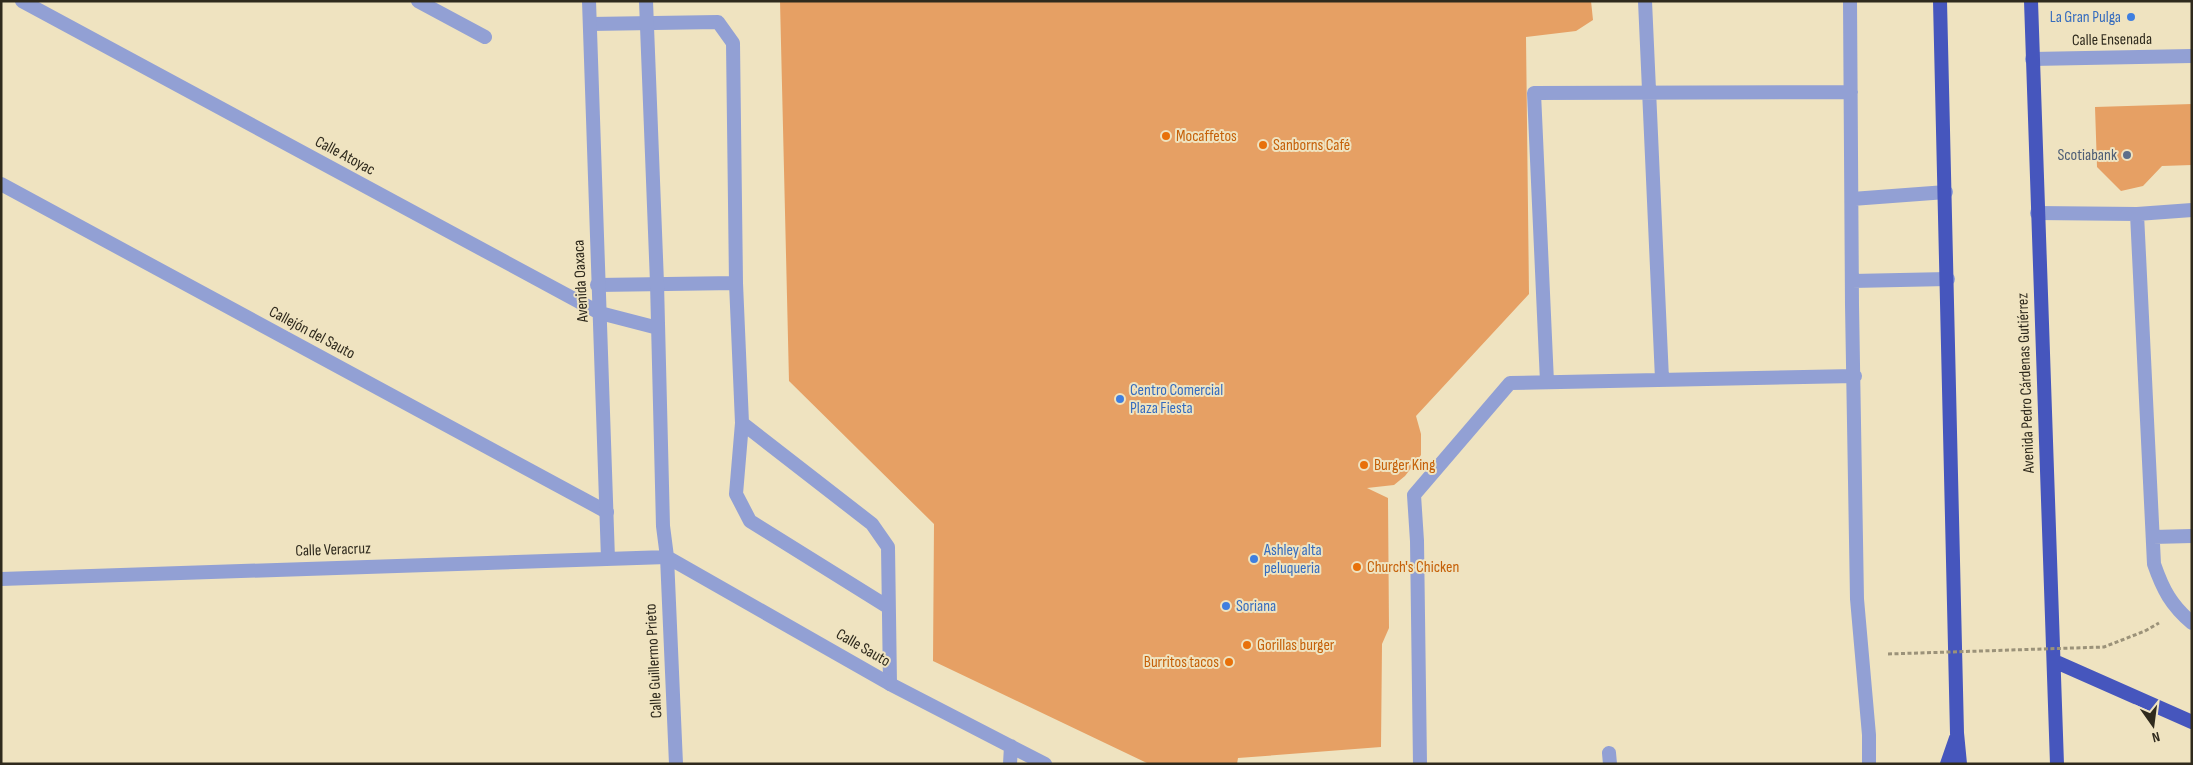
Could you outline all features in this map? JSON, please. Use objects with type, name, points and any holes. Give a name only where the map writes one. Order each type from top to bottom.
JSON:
[{"type":"highway","points":[[1940,1],[1960,764]]},
{"type":"highway","name":"Avenida Pedro Cárdenas Gutiérrez","points":[[2031,1],[2057,764]]},
{"type":"highway","points":[[2054,661],[2192,722]]},
{"type":"highway","points":[[1947,764],[1958,733]]},
{"type":"street","name":"Calle Atoyac","points":[[22,1],[600,313],[658,328]]},
{"type":"street","points":[[418,1],[485,37]]},
{"type":"street","name":"Avenida Oaxaca","points":[[589,1],[597,285],[600,313],[608,559]]},
{"type":"street","points":[[646,1],[657,283],[663,526],[667,557]]},
{"type":"street","points":[[1645,1],[1662,379]]},
{"type":"street","points":[[1850,1],[1857,599],[1869,735],[1869,764]]},
{"type":"street","points":[[590,24],[718,22],[733,44],[736,283],[742,423],[736,494],[750,521],[888,607]]},
{"type":"street","name":"Calle Ensenada","points":[[2032,59],[2192,56]]},
{"type":"street","points":[[1547,382],[1534,93],[1851,92]]},
{"type":"street","name":"Callejón del Sauto","points":[[1,184],[607,512]]},
{"type":"street","points":[[1852,199],[1946,192]]},
{"type":"street","points":[[2037,213],[2136,214],[2192,210]]},
{"type":"street","points":[[2136,214],[2154,564],[2164,592],[2180,613],[2192,623]]},
{"type":"street","points":[[1852,281],[1948,279]]},
{"type":"street","points":[[597,285],[736,283]]},
{"type":"street","points":[[1420,764],[1417,550],[1414,496],[1510,383],[1855,376]]},
{"type":"street","points":[[742,423],[872,524],[888,547],[890,684]]},
{"type":"street","points":[[2152,537],[2192,536]]},
{"type":"street","name":"Calle Veracruz","points":[[1,579],[667,557]]},
{"type":"street","name":"Calle Sauto","points":[[667,557],[890,684],[1046,764]]},
{"type":"street","name":"Calle Guillermo Prieto","points":[[667,557],[676,764]]},
{"type":"street","points":[[1010,764],[1011,746]]},
{"type":"path","points":[[1888,654],[2104,647],[2145,631]]},
{"type":"building","name":"Centro Comercial Plaza Fiesta","points":[[780,1],[1591,1],[1593,20],[1576,31],[1526,37],[1529,294],[1416,416],[1421,434],[1421,455],[1405,476],[1394,485],[1367,488],[1388,498],[1389,628],[1382,644],[1381,747],[1238,758],[1237,764],[1149,764],[933,661],[934,524],[789,381]]},
{"type":"building","points":[[2192,104],[2192,165],[2162,166],[2143,186],[2121,191],[2097,167],[2095,107]]},
{"type":"place","name":"La Gran Pulga","points":[[2131,17]]},
{"type":"place","name":"Mocaffetos","points":[[1166,136]]},
{"type":"place","name":"Sanborns Café","points":[[1263,145]]},
{"type":"place","name":"Scotiabank","points":[[2127,155]]},
{"type":"place","name":"Centro Comercial Plaza Fiesta","points":[[1120,399]]},
{"type":"place","name":"Burger King","points":[[1364,465]]},
{"type":"place","name":"Ashley alta peluqueria","points":[[1254,559]]},
{"type":"place","name":"Church's Chicken","points":[[1357,567]]},
{"type":"place","name":"Soriana","points":[[1226,606]]},
{"type":"place","name":"Gorillas burger","points":[[1247,645]]},
{"type":"place","name":"Burritos tacos","points":[[1229,662]]}]
